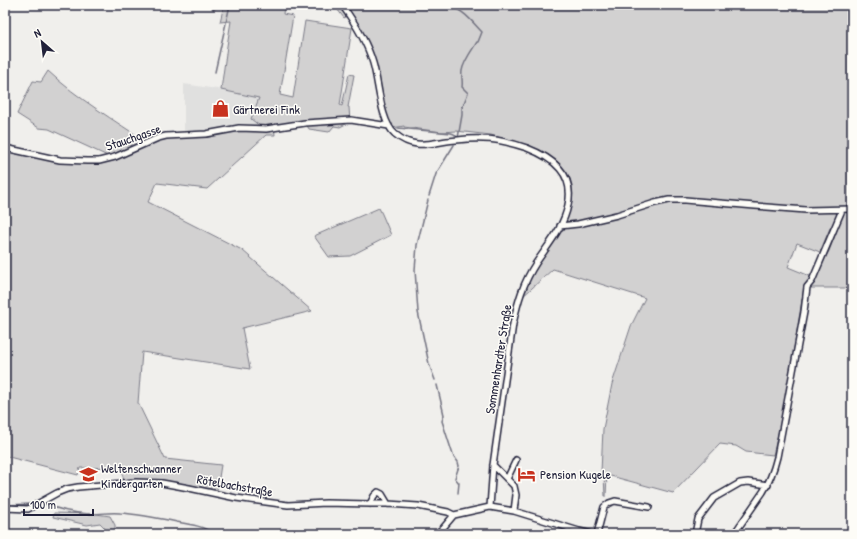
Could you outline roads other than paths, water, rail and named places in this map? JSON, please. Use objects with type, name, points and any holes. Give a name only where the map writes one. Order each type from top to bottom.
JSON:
[{"type":"street","points":[[342,5],[355,23],[368,50],[373,63],[384,113],[389,126]]},
{"type":"street","name":"Stauchgasse","points":[[5,148],[60,160],[99,161],[115,157],[166,136],[206,134],[239,128],[266,130],[306,123],[351,120],[389,126]]},
{"type":"street","name":"Sommenhardter Straße","points":[[389,126],[395,134],[402,139],[422,145],[474,139],[499,140],[535,151],[551,160],[559,167],[569,184],[567,213],[535,264],[523,286],[516,306],[512,324],[493,466],[490,507]]},
{"type":"street","points":[[560,226],[578,224],[617,215],[669,200],[806,210],[852,209]]},
{"type":"street","points":[[734,534],[768,486],[777,457],[808,287],[812,281],[842,210]]},
{"type":"street","points":[[507,479],[516,460]]},
{"type":"street","points":[[493,466],[514,486],[516,495],[514,510]]},
{"type":"street","name":"Rötelbachstraße","points":[[5,508],[28,509],[67,489],[136,482],[169,484],[236,498],[288,505],[326,503],[388,504],[426,508],[448,512],[454,515]]},
{"type":"street","points":[[695,534],[698,519],[714,498],[740,483],[748,482],[768,486]]},
{"type":"street","points":[[370,504],[378,492],[382,494],[388,504]]},
{"type":"street","points":[[597,534],[604,507],[609,503],[615,501],[649,507]]},
{"type":"street","points":[[436,534],[454,515],[490,507],[514,510],[579,532],[592,534]]},
{"type":"waterway","points":[[214,5],[212,8],[214,9],[220,5]]},
{"type":"waterway","points":[[215,72],[230,5]]},
{"type":"waterway","points":[[437,5],[453,8],[461,12],[482,32],[478,42],[468,56],[463,67],[462,87],[468,93],[462,108],[458,138]]},
{"type":"waterway","points":[[398,128],[451,133],[458,138]]},
{"type":"waterway","points":[[429,196],[436,174],[454,145]]},
{"type":"waterway","points":[[428,200],[417,245],[415,270],[418,312],[429,364],[435,380]]},
{"type":"waterway","points":[[437,385],[444,415],[442,421],[453,455],[459,466],[455,478],[459,483],[458,493]]},
{"type":"waterway","points":[[42,503],[77,513],[134,514],[196,526],[206,529],[214,534]]},
{"type":"waterway","points":[[5,505],[31,504]]},
{"type":"place","name":"Gärtnerei Fink","points":[[220,109]]},
{"type":"place","name":"Pension Kugele","points":[[527,474]]},
{"type":"place","name":"Weltenschwanner Kindergarten","points":[[88,475]]}]
